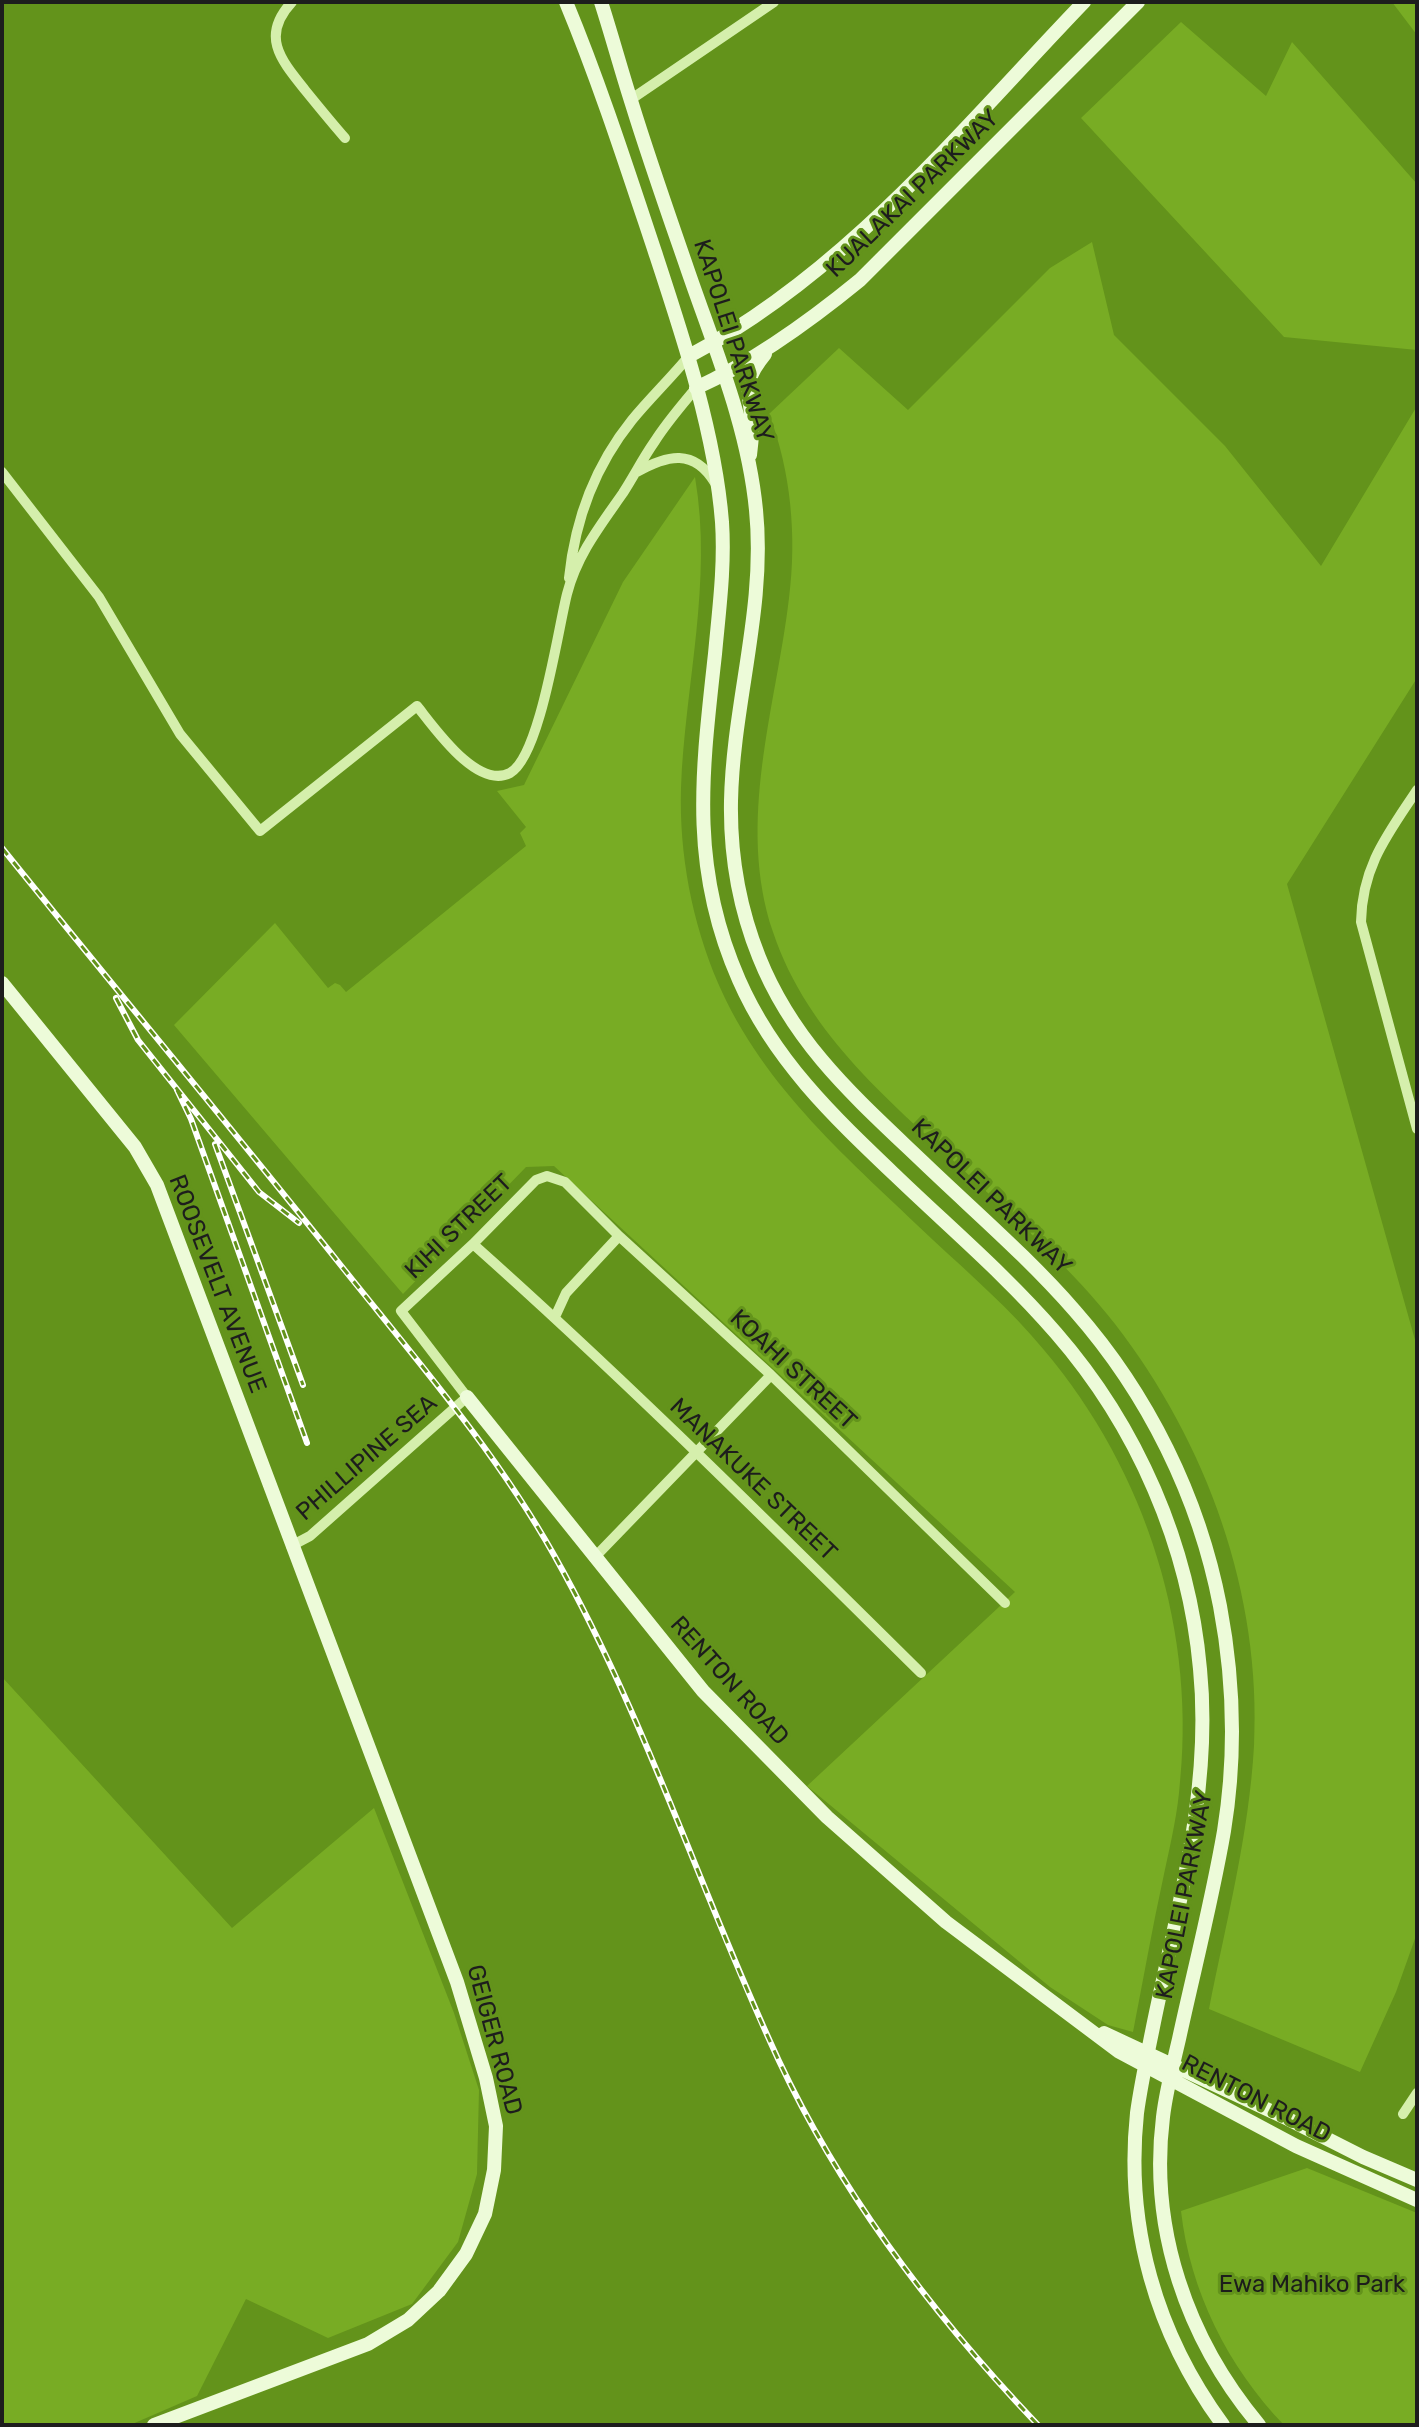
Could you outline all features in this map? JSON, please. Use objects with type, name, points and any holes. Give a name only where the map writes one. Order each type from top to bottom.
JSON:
[{"type":"main road","name":"KAPOLEI PARKWAY","points":[[566,2],[596,72],[689,356],[717,486],[722,519],[723,570],[703,768],[702,820],[712,897],[735,971],[769,1037],[814,1096],[1036,1310],[1078,1359],[1115,1412],[1146,1469],[1179,1558],[1198,1645],[1203,1704],[1202,1764],[1190,1852],[1137,2114],[1134,2168],[1143,2251],[1157,2303],[1178,2354],[1223,2425]]},
{"type":"main road","name":"KAPOLEI PARKWAY","points":[[601,2],[630,100],[725,375],[749,464],[756,510],[758,555],[733,772],[731,821],[739,893],[761,962],[793,1024],[836,1079],[1046,1280],[1115,1361],[1175,1465],[1215,1581],[1230,1672],[1232,1734],[1229,1796],[1163,2116],[1160,2168],[1164,2219],[1175,2269],[1203,2342],[1229,2386],[1259,2425]]},
{"type":"main road","name":"KUALAKAI PARKWAY","points":[[689,356],[712,344],[839,252],[926,168],[1084,2]]},
{"type":"main road","name":"KUALAKAI PARKWAY","points":[[696,388],[725,375],[835,301],[868,272],[1138,2]]},
{"type":"main road","points":[[749,464],[753,426],[748,394],[750,372],[776,341]]},
{"type":"main road","name":"ROOSEVELT AVENUE","points":[[2,983],[135,1147],[151,1173],[183,1251],[291,1546]]},
{"type":"main road","name":"RENTON ROAD","points":[[467,1397],[703,1691],[827,1817],[946,1922],[1118,2051],[1219,2087],[1417,2180]]},
{"type":"main road","name":"GEIGER ROAD","points":[[154,2425],[368,2344],[408,2320],[439,2291],[466,2254],[485,2214],[494,2170],[496,2126],[486,2078],[457,1982],[291,1546]]},
{"type":"main road","name":"RENTON ROAD","points":[[1172,2072],[1214,2104],[1280,2138],[1417,2200]]},
{"type":"main road","points":[[1280,2138],[1288,2119]]},
{"type":"street","points":[[292,2],[277,31],[278,55],[345,138]]},
{"type":"street","points":[[630,100],[774,2]]},
{"type":"street","points":[[2,472],[99,597],[180,734],[260,831],[417,706],[445,741],[478,770],[496,776],[514,770],[524,755],[541,711],[568,591],[577,526],[598,473],[631,422],[689,356]]},
{"type":"street","points":[[568,591],[591,536],[658,436],[696,388]]},
{"type":"street","points":[[635,473],[661,460],[682,458],[703,468],[717,486]]},
{"type":"street","points":[[1417,790],[1376,853],[1366,880],[1361,908],[1363,936],[1417,1129]]},
{"type":"street","name":"KOAHI STREET","points":[[547,1176],[565,1182],[619,1236],[771,1375],[1005,1603]]},
{"type":"street","name":"KIHI STREET","points":[[401,1311],[536,1180],[547,1176]]},
{"type":"street","points":[[555,1317],[566,1293],[619,1236]]},
{"type":"street","name":"MANAKUKE STREET","points":[[473,1244],[697,1452],[921,1673]]},
{"type":"street","name":"RENTON ROAD","points":[[401,1311],[467,1397]]},
{"type":"street","points":[[594,1558],[771,1375]]},
{"type":"street","name":"PHILLIPINE SEA","points":[[291,1546],[310,1536],[467,1397]]},
{"type":"street","points":[[1403,2114],[1417,2093]]},
{"type":"green space","points":[[1392,2],[1417,2],[1417,35]]},
{"type":"green space","points":[[1181,22],[1266,96],[1292,42],[1417,184],[1417,350],[1284,337],[1081,118]]},
{"type":"green space","points":[[1092,242],[1114,335],[1225,446],[1321,566],[1417,406],[1417,678],[1287,884],[1417,1347],[1417,1933],[1396,1992],[1360,2072],[1209,2009],[1247,1812],[1254,1746],[1254,1689],[1249,1633],[1238,1577],[1202,1470],[1177,1419],[1148,1370],[1082,1285],[884,1095],[831,1036],[788,970],[773,932],[763,891],[758,849],[758,807],[768,723],[789,598],[792,552],[787,481],[769,414],[839,348],[908,410],[1050,268]]},
{"type":"green space","points":[[695,477],[700,516],[700,594],[683,749],[682,838],[694,912],[718,983],[759,1057],[812,1122],[1004,1307],[1044,1350],[1080,1398],[1111,1448],[1137,1502],[1157,1558],[1172,1615],[1180,1674],[1183,1733],[1176,1815],[1133,2032],[1108,2025],[1050,1987],[807,1786],[1015,1592],[554,1166],[526,1167],[403,1294],[174,1025],[275,923],[328,988],[335,983],[346,992],[526,846],[520,833],[526,827],[497,791],[524,785],[623,582]]},
{"type":"green space","points":[[2,1677],[232,1928],[374,1808],[454,2013],[479,2090],[477,2174],[458,2242],[412,2304],[328,2338],[246,2299],[197,2396],[130,2425],[2,2425]]},
{"type":"green space","name":"Ewa Mahiko Park","points":[[1307,2168],[1417,2213],[1417,2425],[1284,2425],[1229,2353],[1203,2299],[1193,2270],[1181,2211]]},
{"type":"railway","points":[[2,848],[424,1369],[480,1441],[531,1516],[587,1616],[617,1678],[751,1998],[804,2111],[862,2207],[894,2253],[963,2342],[1038,2425]]},
{"type":"railway","points":[[116,998],[138,1040],[259,1192],[299,1223]]},
{"type":"railway","points":[[177,1090],[191,1119],[307,1443]]},
{"type":"railway","points":[[215,1144],[303,1385]]}]
